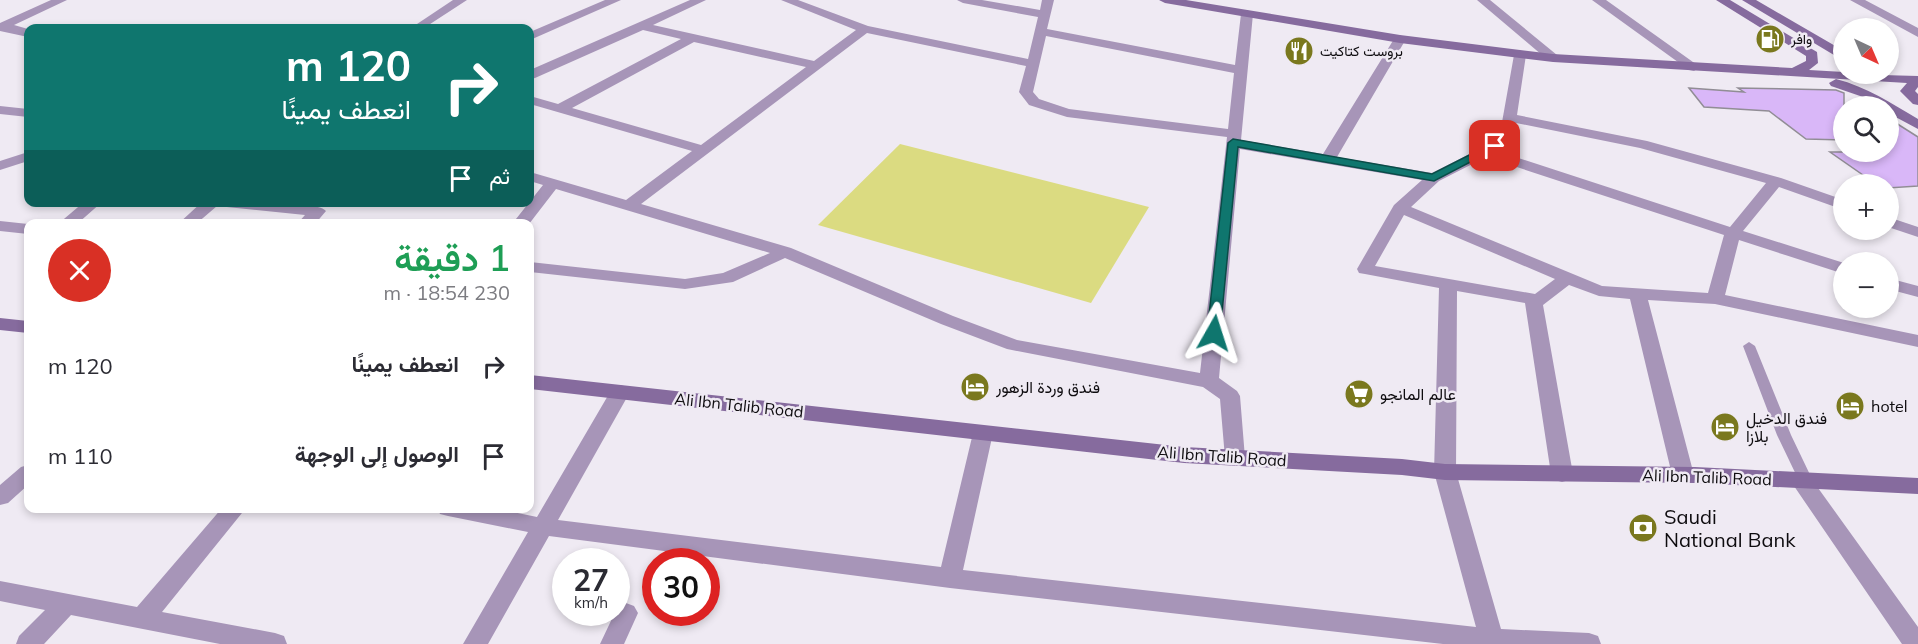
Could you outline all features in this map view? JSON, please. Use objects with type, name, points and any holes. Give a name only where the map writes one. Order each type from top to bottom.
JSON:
[{"type":"main road","points":[[1166,0],[1400,39],[1520,55],[1793,74],[1917,80]]},
{"type":"main road","points":[[1722,0],[1813,55],[1812,63],[1793,74]]},
{"type":"main road","points":[[1748,0],[1833,50]]},
{"type":"main road","points":[[1793,74],[1848,86],[1867,96]]},
{"type":"main road","points":[[1899,75],[1917,80]]},
{"type":"main road","points":[[1917,80],[1907,91],[1918,101]]},
{"type":"main road","points":[[1899,114],[1918,125]]},
{"type":"main road","points":[[0,324],[24,327]]},
{"type":"main road","name":"Ali Ibn Talib Road","points":[[534,382],[1184,455],[1402,467],[1445,472],[1683,475],[1918,486]]},
{"type":"street","points":[[1,26],[61,0]]},
{"type":"street","points":[[423,24],[460,0]]},
{"type":"street","points":[[534,34],[615,0]]},
{"type":"street","points":[[534,73],[700,0]]},
{"type":"street","points":[[787,0],[866,29],[1032,64]]},
{"type":"street","points":[[963,0],[1045,15]]},
{"type":"street","points":[[1048,0],[1026,92],[1034,102],[1067,113],[1234,139],[1434,178]]},
{"type":"street","points":[[1483,0],[1553,58]]},
{"type":"street","points":[[1598,0],[1694,67]]},
{"type":"street","points":[[1856,0],[1918,33]]},
{"type":"street","points":[[1209,381],[1247,14]]},
{"type":"street","points":[[1,26],[24,32]]},
{"type":"street","points":[[642,26],[817,66]]},
{"type":"street","points":[[1905,26],[1918,27]]},
{"type":"street","points":[[628,206],[866,29]]},
{"type":"street","points":[[1041,31],[1241,70]]},
{"type":"street","points":[[560,109],[693,37]]},
{"type":"street","points":[[1328,159],[1400,39]]},
{"type":"street","points":[[1520,55],[1506,141],[1434,178],[1400,208],[1365,269],[1538,300]]},
{"type":"street","points":[[534,101],[703,150]]},
{"type":"street","points":[[0,110],[24,113]]},
{"type":"street","points":[[1510,118],[1642,144],[1776,181],[1833,201]]},
{"type":"street","points":[[1484,152],[1833,266]]},
{"type":"street","points":[[0,166],[24,157]]},
{"type":"street","points":[[534,177],[784,252],[947,320],[1014,345],[1209,381],[1230,396],[1235,458]]},
{"type":"street","points":[[1715,299],[1732,234],[1776,181]]},
{"type":"street","points":[[534,207],[553,183]]},
{"type":"street","points":[[73,219],[88,207]]},
{"type":"street","points":[[192,219],[206,207]]},
{"type":"street","points":[[275,207],[318,211],[310,219]]},
{"type":"street","points":[[524,219],[534,207]]},
{"type":"street","points":[[1400,208],[1599,291],[1715,299],[1918,341]]},
{"type":"street","points":[[0,226],[24,229]]},
{"type":"street","points":[[1899,226],[1918,232]]},
{"type":"street","points":[[534,267],[686,284],[727,278],[784,252]]},
{"type":"street","points":[[1562,474],[1534,303],[1568,278]]},
{"type":"street","points":[[1448,284],[1445,472],[1493,642]]},
{"type":"street","points":[[1899,286],[1918,292]]},
{"type":"street","points":[[1638,294],[1683,475]]},
{"type":"street","points":[[475,644],[620,392]]},
{"type":"street","points":[[950,578],[983,433]]},
{"type":"street","points":[[0,497],[24,476]]},
{"type":"street","points":[[1803,481],[1916,644]]},
{"type":"street","points":[[142,619],[231,513]]},
{"type":"street","points":[[473,513],[544,527],[1493,642],[1589,644]]},
{"type":"street","points":[[0,591],[261,643]]},
{"type":"street","points":[[28,644],[66,604]]},
{"type":"street","points":[[612,644],[620,626]]},
{"type":"lane","points":[[1749,346],[1803,481]]},
{"type":"shaded area","points":[[900,144],[1149,207],[1091,303],[818,225]]},
{"type":"building","points":[[1689,88],[1744,92],[1738,88],[1836,90],[1844,93],[1844,96],[1833,96],[1833,140],[1806,139],[1769,111],[1704,107]]},
{"type":"building","points":[[1899,125],[1918,137],[1918,186],[1899,187],[1899,174],[1862,174],[1844,162],[1899,162]]},
{"type":"place","name":"وافر","points":[[1770,39]]},
{"type":"place","name":"بروست كتاكيت","points":[[1299,51]]},
{"type":"place","name":"فندق وردة الزهور","points":[[975,387]]},
{"type":"place","name":"عالم المانجو","points":[[1359,394]]},
{"type":"place","name":"hotel","points":[[1850,406]]},
{"type":"place","name":"فندق الدخيل بلازا","points":[[1725,427]]},
{"type":"place","name":"Saudi National Bank","points":[[1643,528]]},
{"type":"route","points":[[1214,333],[1233,143],[1434,178],[1495,146]]}]
